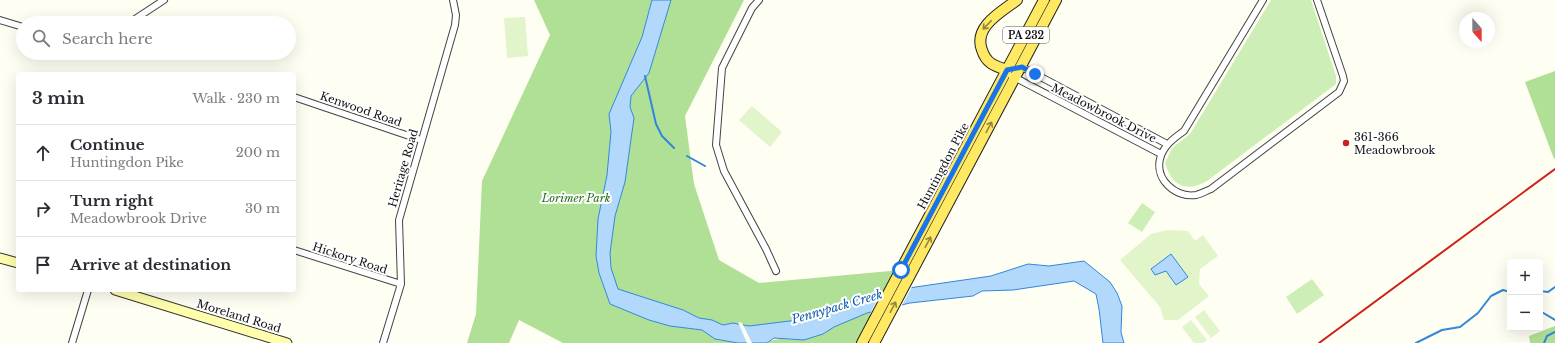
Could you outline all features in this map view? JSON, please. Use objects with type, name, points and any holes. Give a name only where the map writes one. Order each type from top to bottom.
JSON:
[{"type":"main road","points":[[1007,70],[990,63],[985,58],[980,47],[980,37],[986,25],[1017,0]]},
{"type":"main road","name":"Huntingdon Pike","points":[[863,342],[1044,0]]},
{"type":"main road","name":"Huntingdon Pike","points":[[875,340],[1022,67],[1056,0]]},
{"type":"street","points":[[140,16],[164,0]]},
{"type":"street","name":"Heritage Road","points":[[383,343],[401,284],[399,220],[455,25],[456,15],[453,0]]},
{"type":"street","points":[[759,0],[752,8],[722,68],[716,145],[724,171],[766,249],[776,271]]},
{"type":"street","name":"Meadowbrook Drive","points":[[1263,0],[1184,131],[1167,144],[1161,154],[1159,170],[1163,180],[1171,189],[1181,194],[1196,195],[1211,189],[1339,92],[1344,81],[1343,76],[1317,0]]},
{"type":"street","points":[[0,20],[16,25]]},
{"type":"street","points":[[1007,70],[1022,67]]},
{"type":"street","name":"Meadowbrook Drive","points":[[1022,67],[1167,144]]},
{"type":"street","name":"Meadowbrook Drive","points":[[1007,70],[1015,79],[1161,154]]},
{"type":"street","name":"Kenwood Road","points":[[296,98],[421,140]]},
{"type":"street","name":"Hickory Road","points":[[296,251],[401,284]]},
{"type":"street","points":[[0,258],[16,262]]},
{"type":"street","points":[[72,343],[87,292]]},
{"type":"street","name":"Moreland Road","points":[[122,292],[288,343]]},
{"type":"green space","name":"Lorimer Park","points":[[534,0],[652,0],[642,37],[609,114],[611,132],[607,175],[598,219],[596,256],[599,273],[610,304],[649,320],[670,326],[702,330],[715,339],[738,343],[563,343],[519,320],[509,343],[467,343],[476,314],[482,181],[550,35]]},
{"type":"green space","points":[[671,0],[744,0],[685,116],[694,184],[719,260],[759,283],[901,270],[889,292],[852,301],[806,319],[749,326],[733,323],[723,325],[712,320],[699,318],[683,310],[618,289],[611,268],[610,253],[615,216],[625,182],[634,118],[630,107],[631,96],[649,73]]},
{"type":"green space","points":[[1271,0],[1311,0],[1336,76],[1336,84],[1207,181],[1189,187],[1180,185],[1172,178],[1165,163],[1172,148],[1190,134]]},
{"type":"green space","points":[[525,17],[528,56],[507,58],[504,18]]},
{"type":"green space","points":[[1555,71],[1555,158],[1554,159],[1525,82]]},
{"type":"green space","points":[[752,106],[782,132],[770,147],[739,120]]},
{"type":"green space","points":[[1142,203],[1155,212],[1142,232],[1128,223]]},
{"type":"green space","points":[[1168,230],[1188,231],[1195,241],[1203,235],[1218,256],[1200,269],[1199,284],[1209,296],[1178,320],[1164,320],[1160,307],[1120,260],[1151,234]]},
{"type":"green space","points":[[1312,279],[1324,295],[1297,314],[1286,297]]},
{"type":"green space","points":[[880,310],[862,343],[767,343],[776,339],[801,340],[810,338],[853,319]]},
{"type":"green space","points":[[1204,310],[1220,331],[1211,338],[1195,317]]},
{"type":"green space","points":[[1191,320],[1207,340],[1203,343],[1194,343],[1182,327]]},
{"type":"green space","points":[[1555,326],[1555,343],[1530,343],[1529,336]]},
{"type":"water","name":"Pennypack Creek","points":[[652,0],[671,0],[649,73],[631,96],[630,107],[634,118],[625,182],[615,216],[610,253],[611,268],[618,289],[683,310],[699,318],[712,320],[723,325],[733,323],[749,326],[806,319],[852,301],[895,290],[991,276],[1028,264],[1049,266],[1084,261],[1110,282],[1117,293],[1122,306],[1121,332],[1124,343],[1103,343],[1096,294],[1074,281],[1013,290],[982,291],[973,296],[910,303],[867,313],[834,327],[823,334],[804,340],[774,338],[767,343],[738,343],[715,339],[702,330],[670,326],[649,320],[610,304],[599,273],[596,256],[598,219],[607,175],[611,132],[609,114],[642,37]]},
{"type":"water","points":[[1171,254],[1188,277],[1176,285],[1166,271],[1155,275],[1151,269]]},
{"type":"pier","points":[[913,285],[901,307],[870,314],[881,292]]},
{"type":"pier","points":[[738,322],[742,323],[752,343],[747,343]]},
{"type":"waterway","points":[[645,76],[656,124],[662,136],[674,148]]},
{"type":"waterway","points":[[687,156],[705,166]]},
{"type":"waterway","points":[[1543,291],[1548,292],[1555,287]]},
{"type":"waterway","points":[[1416,343],[1442,330],[1460,327],[1478,313],[1491,296],[1503,290],[1507,291]]},
{"type":"waterway","points":[[1543,313],[1555,320]]},
{"type":"waterway","points":[[1544,343],[1547,336],[1555,332]]},
{"type":"railway","points":[[1319,343],[1555,169]]},
{"type":"place","name":"361-366 Meadowbrook","points":[[1346,143]]},
{"type":"route","points":[[901,270],[1007,70],[1022,67],[1035,74]]}]
